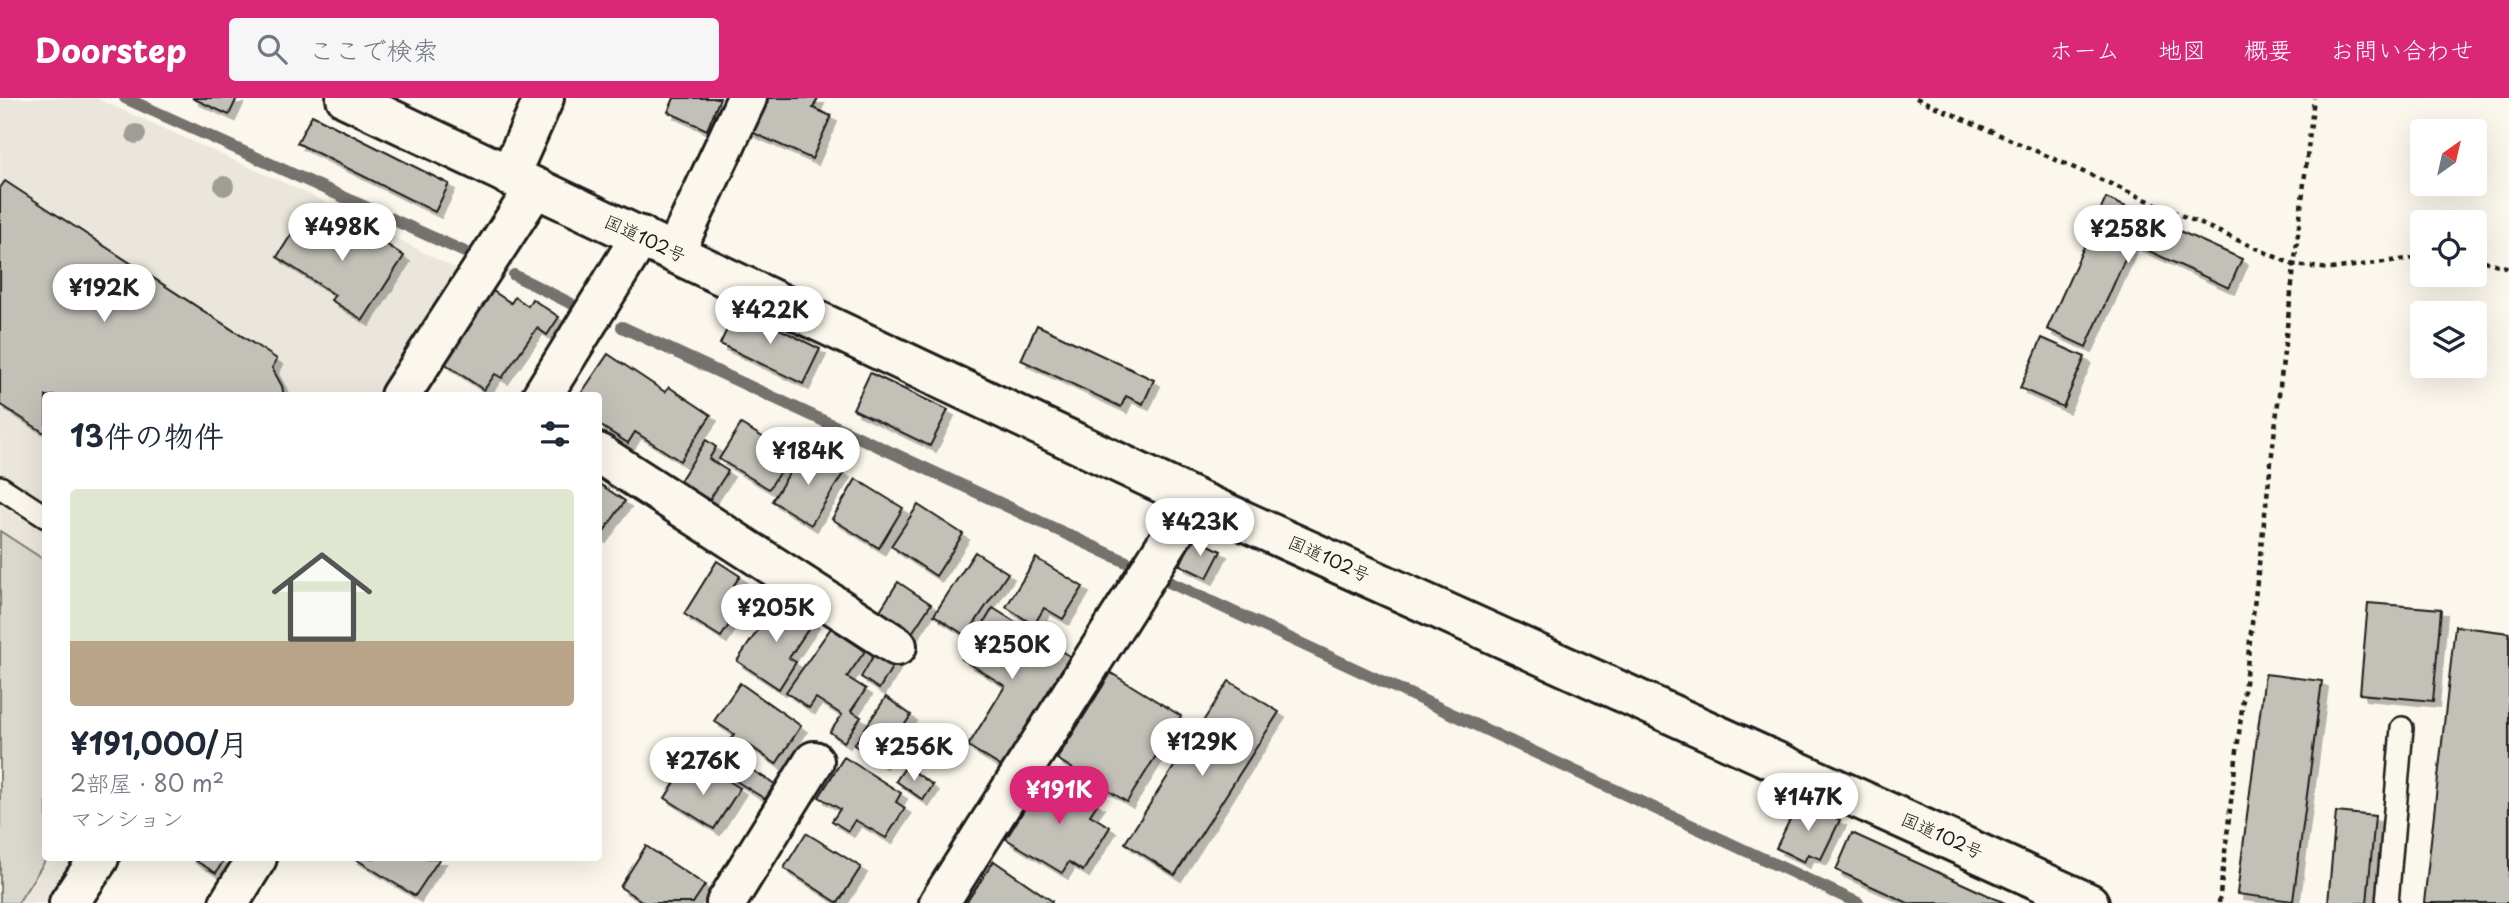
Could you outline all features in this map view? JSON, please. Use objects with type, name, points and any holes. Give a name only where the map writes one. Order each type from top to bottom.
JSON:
[{"type":"main road","name":"国道102号","points":[[346,98],[1195,499],[2089,903]]},
{"type":"main road","points":[[402,392],[522,182],[544,98]]},
{"type":"main road","points":[[545,392],[658,244],[747,98]]},
{"type":"main road","points":[[602,456],[897,646]]},
{"type":"main road","points":[[940,903],[1195,499]]},
{"type":"main road","points":[[726,903],[814,761]]},
{"type":"main road","points":[[69,903],[97,861]]},
{"type":"main road","points":[[229,903],[255,861]]},
{"type":"lane","points":[[0,487],[42,514]]},
{"type":"lane","points":[[2387,903],[2402,728]]},
{"type":"path","points":[[1916,98],[2294,265],[2331,269],[2410,259]]},
{"type":"path","points":[[2219,903],[2314,98]]},
{"type":"path","points":[[2487,262],[2509,268]]},
{"type":"shaded area","points":[[0,98],[96,98],[313,196],[464,273],[386,392],[42,392],[42,861],[80,861],[52,903],[0,903]]},
{"type":"shaded area","points":[[0,531],[42,558],[42,861],[45,861],[18,903],[0,903]]},
{"type":"building","points":[[192,98],[237,98],[229,115]]},
{"type":"building","points":[[674,98],[720,98],[707,130],[668,112]]},
{"type":"building","points":[[764,98],[818,98],[813,108],[831,116],[812,159],[749,131]]},
{"type":"building","points":[[312,115],[449,184],[435,212],[297,143]]},
{"type":"building","points":[[5,181],[277,359],[272,368],[283,392],[42,392],[42,431],[0,404],[0,188]]},
{"type":"building","points":[[2106,198],[2242,259],[2229,288],[2132,243],[2086,347],[2047,329]]},
{"type":"building","points":[[305,213],[344,238],[354,223],[404,256],[363,320],[331,300],[335,295],[277,257]]},
{"type":"building","points":[[493,291],[511,303],[515,297],[528,306],[532,299],[559,317],[547,335],[537,328],[502,378],[495,374],[484,390],[444,363]]},
{"type":"building","points":[[737,308],[820,349],[803,384],[720,344]]},
{"type":"building","points":[[1037,325],[1154,380],[1143,404],[1126,396],[1121,407],[1021,360]]},
{"type":"building","points":[[2042,338],[2085,357],[2063,407],[2020,388]]},
{"type":"building","points":[[608,354],[665,392],[669,387],[711,415],[680,461],[635,432],[628,443],[602,427],[602,392],[582,392]]},
{"type":"building","points":[[870,373],[948,410],[930,446],[853,409]]},
{"type":"building","points":[[741,424],[791,454],[769,489],[719,459]]},
{"type":"building","points":[[706,440],[716,447],[709,459],[728,471],[708,502],[678,484]]},
{"type":"building","points":[[805,448],[844,472],[811,525],[772,501]]},
{"type":"building","points":[[856,479],[903,508],[879,548],[832,519]]},
{"type":"building","points":[[602,486],[625,501],[602,534]]},
{"type":"building","points":[[918,505],[963,534],[936,576],[891,546]]},
{"type":"building","points":[[1193,537],[1221,551],[1207,578],[1180,565]]},
{"type":"building","points":[[975,552],[1008,573],[966,636],[934,615]]},
{"type":"building","points":[[1036,558],[1083,587],[1063,619],[1044,608],[1034,625],[1006,607]]},
{"type":"building","points":[[717,561],[740,576],[734,585],[749,594],[721,637],[684,614]]},
{"type":"building","points":[[898,582],[931,604],[912,633],[879,612]]},
{"type":"building","points":[[779,599],[813,622],[789,658],[796,662],[779,689],[737,661]]},
{"type":"building","points":[[2368,603],[2441,609],[2433,701],[2360,694]]},
{"type":"building","points":[[993,608],[1070,656],[1002,767],[968,746],[1005,686],[962,659]]},
{"type":"building","points":[[2455,626],[2509,633],[2509,903],[2424,903]]},
{"type":"building","points":[[831,628],[865,651],[847,677],[866,689],[851,711],[861,717],[844,742],[830,732],[842,715],[816,698],[809,708],[786,692]]},
{"type":"building","points":[[875,653],[894,664],[879,689],[861,677]]},
{"type":"building","points":[[1111,673],[1181,716],[1127,802],[1057,759]]},
{"type":"building","points":[[2265,674],[2322,681],[2293,901],[2237,894]]},
{"type":"building","points":[[1229,681],[1279,712],[1175,875],[1125,843]]},
{"type":"building","points":[[740,683],[801,726],[776,764],[746,743],[739,754],[727,745],[734,734],[714,721]]},
{"type":"building","points":[[886,697],[911,715],[880,762],[854,745]]},
{"type":"building","points":[[844,757],[901,793],[896,802],[905,808],[886,838],[855,820],[848,831],[832,821],[840,809],[819,797]]},
{"type":"building","points":[[737,761],[775,784],[765,799],[728,776]]},
{"type":"building","points":[[906,766],[933,785],[923,800],[896,781]]},
{"type":"building","points":[[682,771],[704,785],[713,771],[740,788],[714,829],[665,798]]},
{"type":"building","points":[[1048,771],[1098,803],[1090,815],[1110,827],[1083,871],[1069,862],[1062,873],[1006,839]]},
{"type":"building","points":[[1799,801],[1840,820],[1821,859],[1808,854],[1804,862],[1776,848]]},
{"type":"building","points":[[2336,812],[2375,816],[2367,903],[2328,903]]},
{"type":"building","points":[[806,833],[861,867],[838,903],[784,868]]},
{"type":"building","points":[[1852,833],[2005,903],[1908,903],[1836,870]]},
{"type":"building","points":[[646,846],[705,885],[693,903],[645,903],[620,887]]},
{"type":"building","points":[[196,861],[223,861],[216,873]]},
{"type":"building","points":[[359,861],[438,861],[415,896]]},
{"type":"building","points":[[994,861],[1052,901],[1051,903],[966,903]]},
{"type":"waterway","points":[[125,98],[467,253]]},
{"type":"waterway","points":[[514,275],[570,303]]},
{"type":"waterway","points":[[622,327],[1133,565]]},
{"type":"waterway","points":[[1169,582],[1858,903]]}]
